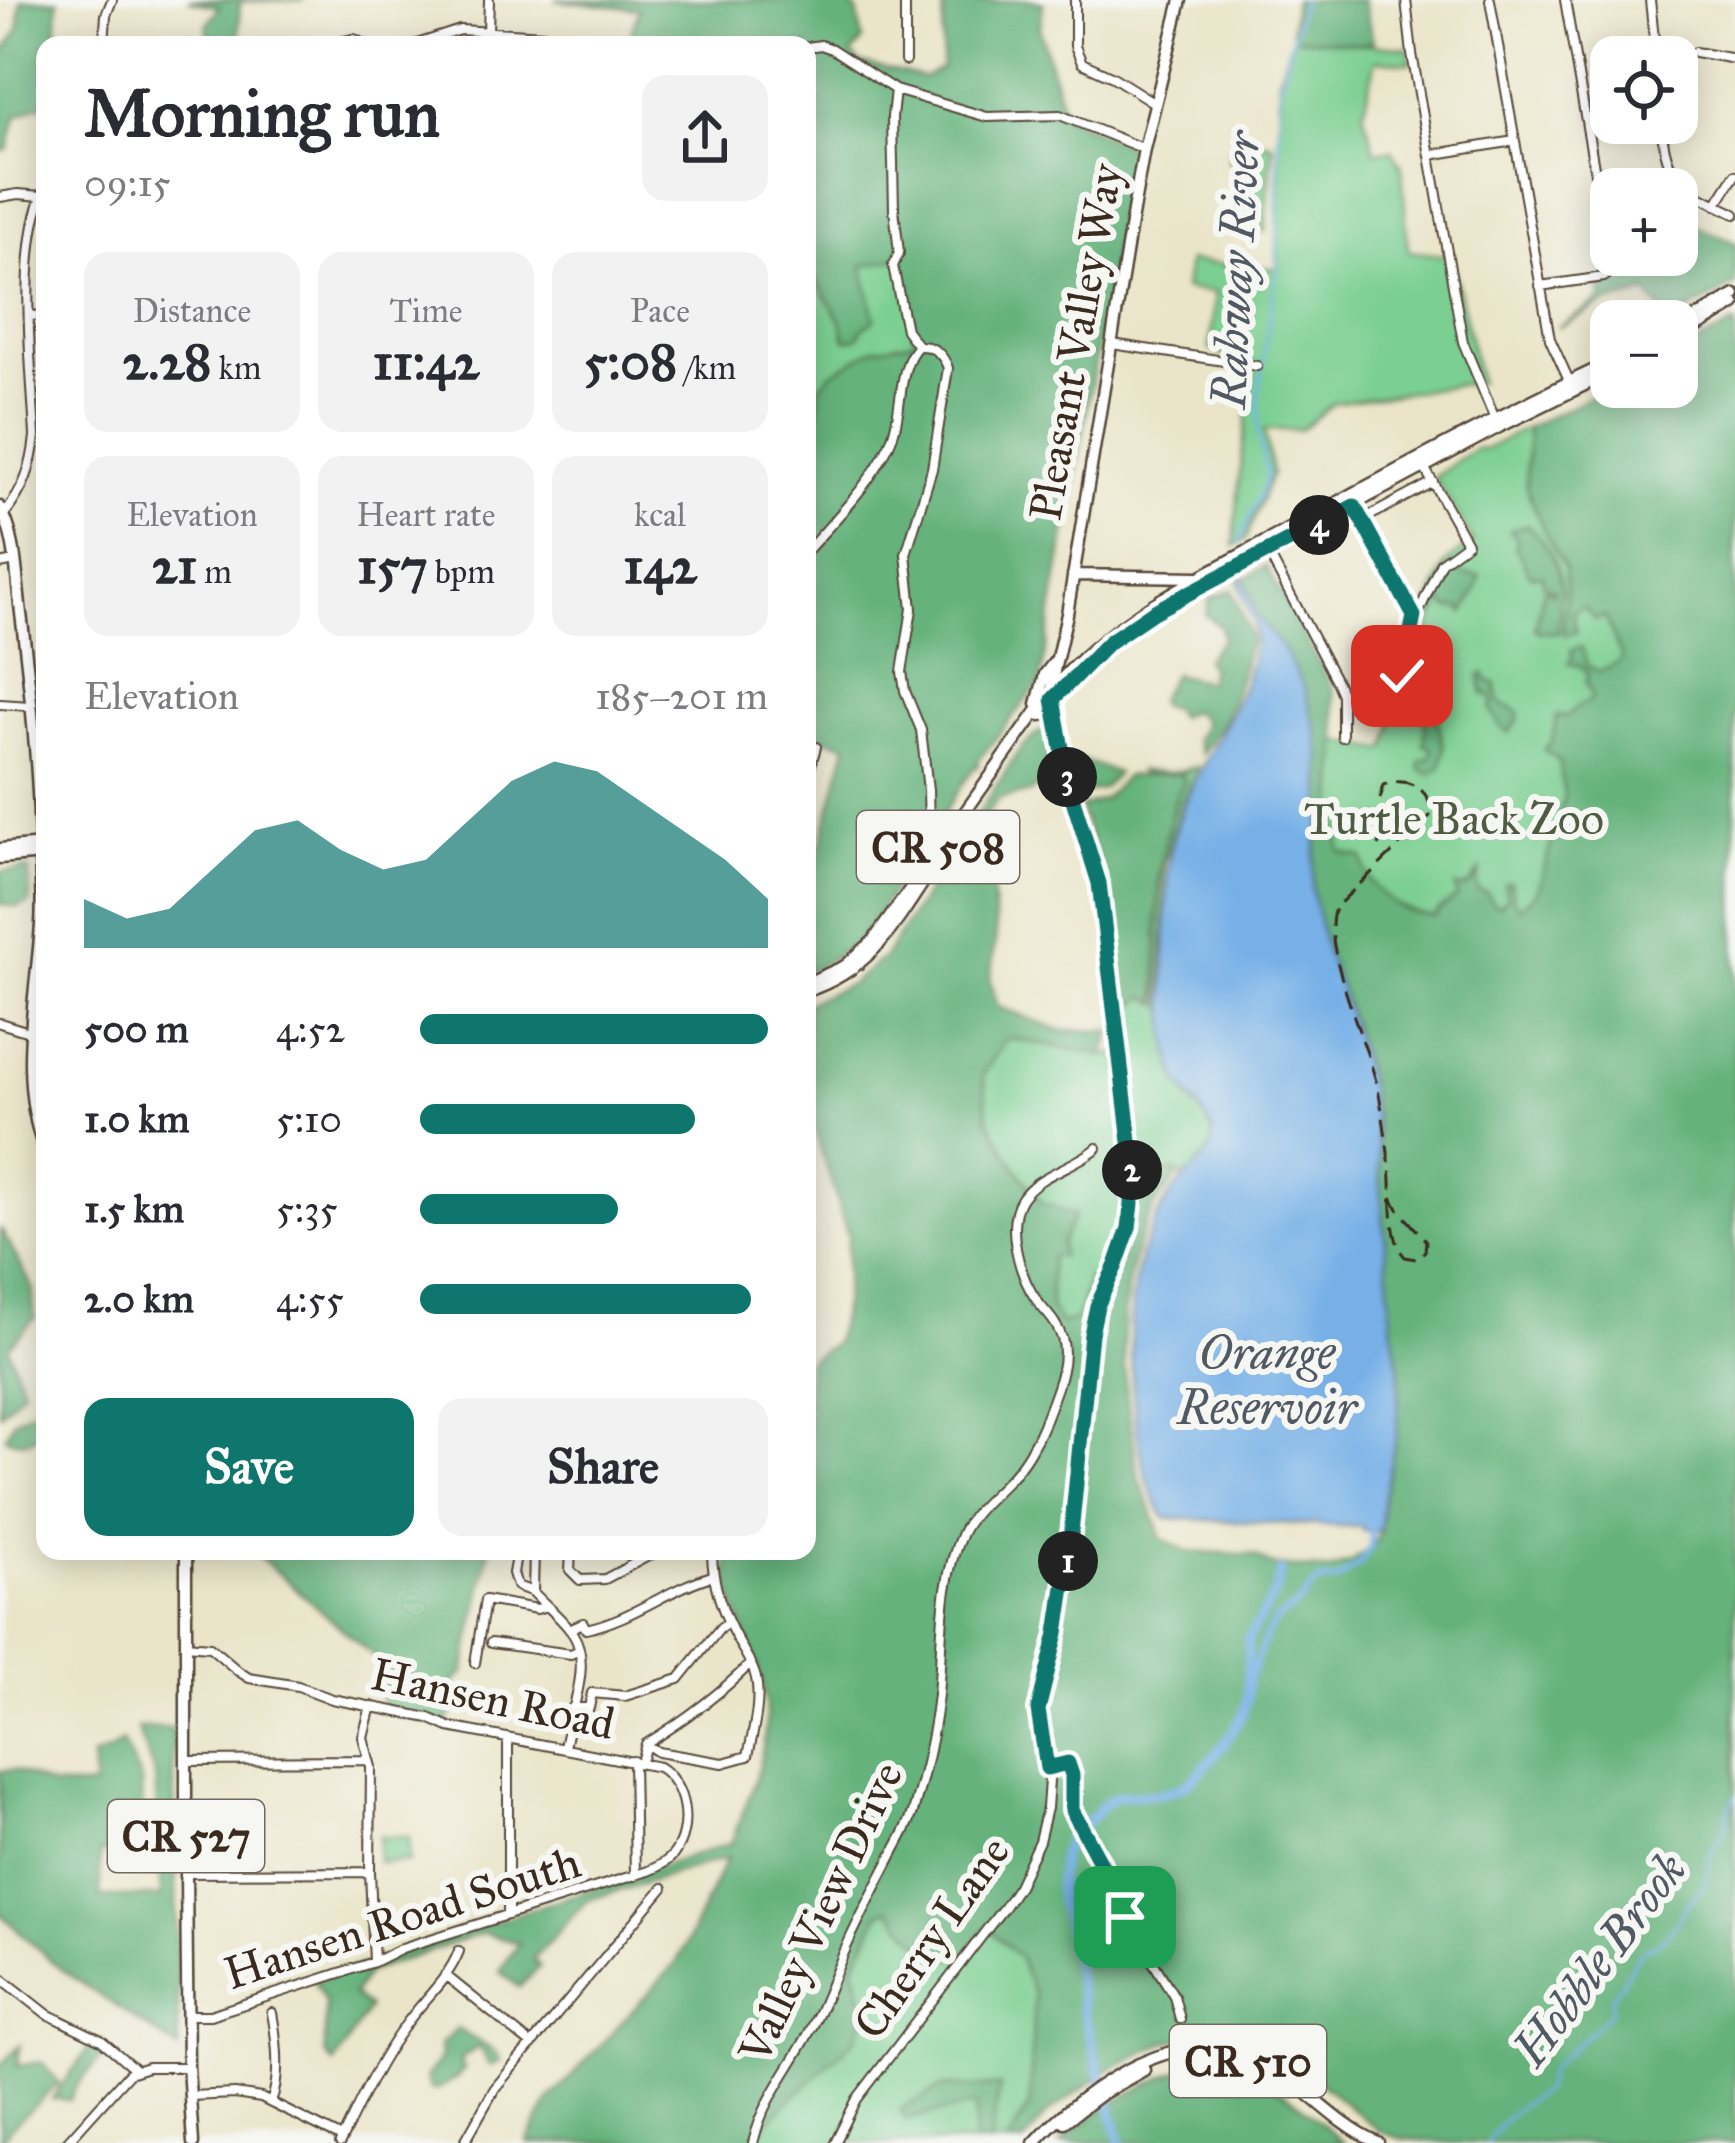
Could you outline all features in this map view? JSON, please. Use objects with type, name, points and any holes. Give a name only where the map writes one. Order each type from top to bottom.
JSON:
[{"type":"main road","name":"Pleasant Valley Way","points":[[1052,694],[1144,149],[1181,0]]},
{"type":"main road","points":[[1698,318],[1735,300]]},
{"type":"main road","points":[[1698,325],[1735,300]]},
{"type":"main road","name":"CR 508","points":[[816,984],[848,974],[882,942],[1072,666],[1106,636],[1144,609],[1590,375]]},
{"type":"main road","name":"CR 508","points":[[1572,386],[1590,380]]},
{"type":"main road","points":[[2,511],[15,561],[36,774]]},
{"type":"main road","name":"CR 508","points":[[1189,589],[1202,577],[1266,548]]},
{"type":"main road","points":[[1073,575],[1202,577]]},
{"type":"main road","points":[[1057,659],[1046,674],[1038,715],[1057,722]]},
{"type":"main road","name":"CR 508","points":[[816,982],[859,956],[873,940],[1038,715]]},
{"type":"main road","points":[[0,849],[36,849]]},
{"type":"main road","points":[[0,858],[36,850]]},
{"type":"main road","points":[[36,1048],[30,1086],[36,1121]]},
{"type":"main road","name":"CR 527","points":[[186,1560],[188,2067],[193,2143]]},
{"type":"main road","points":[[1113,2082],[1176,2051],[1216,2046],[1265,2062],[1352,2129],[1378,2143]]},
{"type":"main road","name":"CR 510","points":[[1038,2143],[1113,2082],[1156,2064],[1200,2054],[1242,2058],[1296,2090],[1362,2143]]},
{"type":"street","points":[[104,36],[112,0]]},
{"type":"street","points":[[488,31],[489,0]]},
{"type":"street","points":[[904,0],[905,61]]},
{"type":"street","points":[[1075,0],[1075,46],[1082,63],[1156,104]]},
{"type":"street","points":[[1406,0],[1462,342],[1497,424]]},
{"type":"street","points":[[1490,0],[1550,339],[1572,386]]},
{"type":"street","points":[[1540,286],[1610,274],[1612,268],[1565,0]]},
{"type":"street","points":[[1650,0],[1654,36]]},
{"type":"street","points":[[438,36],[452,31],[561,36]]},
{"type":"street","points":[[816,46],[832,49],[895,90],[987,117],[1060,116],[1144,149]]},
{"type":"street","points":[[1698,53],[1735,59]]},
{"type":"street","points":[[895,90],[894,209],[899,253],[892,266],[907,330],[916,344],[943,356],[948,375],[932,469],[906,554],[912,609],[902,672],[921,730],[929,828],[940,845]]},
{"type":"street","points":[[1430,155],[1514,140]]},
{"type":"street","points":[[1664,144],[1676,179],[1735,214]]},
{"type":"street","points":[[1716,205],[1735,175]]},
{"type":"street","points":[[0,197],[36,193]]},
{"type":"street","points":[[2,511],[23,488],[33,457],[29,252],[36,222]]},
{"type":"street","points":[[30,316],[36,316]]},
{"type":"street","points":[[816,541],[882,459],[898,421],[904,366],[916,344]]},
{"type":"street","points":[[1110,344],[1257,366]]},
{"type":"street","points":[[1400,679],[1415,622],[1442,562],[1467,543],[1421,463]]},
{"type":"street","points":[[1362,520],[1433,482]]},
{"type":"street","points":[[1352,501],[1415,622]]},
{"type":"street","points":[[1266,548],[1342,695],[1342,737]]},
{"type":"street","points":[[0,565],[15,561]]},
{"type":"street","name":"Cherry Lane","points":[[836,2143],[857,2099],[1018,1886],[1048,1808],[1038,1710],[1057,1633],[1069,1554],[1091,1334],[1097,1306],[1126,1238],[1132,1204],[1127,1107],[1099,883],[1069,787],[1052,694]]},
{"type":"street","points":[[0,704],[36,697]]},
{"type":"street","points":[[0,1023],[36,1034]]},
{"type":"street","name":"Valley View Drive","points":[[753,2143],[760,2113],[811,2029],[850,1938],[913,1814],[938,1693],[951,1560],[964,1528],[1014,1474],[1040,1433],[1060,1376],[1062,1337],[1025,1281],[1016,1250],[1019,1201],[1033,1186],[1096,1148]]},
{"type":"street","points":[[515,1560],[517,1586],[546,1606],[579,1650],[580,1670],[563,1748]]},
{"type":"street","points":[[532,1592],[534,1560]]},
{"type":"street","points":[[571,1560],[570,1570],[580,1580],[605,1579],[641,1560]]},
{"type":"street","points":[[646,1744],[658,1753],[723,1763],[748,1756],[757,1682],[729,1623],[712,1576],[712,1560]]},
{"type":"street","points":[[568,1630],[631,1616],[686,1584],[712,1576]]},
{"type":"street","points":[[476,1664],[485,1600],[537,1609],[546,1606]]},
{"type":"street","points":[[572,1708],[589,1708],[592,1693],[625,1696],[679,1679],[729,1623]]},
{"type":"street","points":[[490,1643],[571,1654],[579,1650]]},
{"type":"street","name":"Hansen Road","points":[[184,1645],[210,1648],[249,1678],[429,1718],[449,1727],[659,1767],[675,1780],[685,1821],[672,1856],[635,1876]]},
{"type":"street","points":[[635,1876],[637,1761],[646,1744],[696,1713],[751,1663]]},
{"type":"street","points":[[371,1706],[363,1737],[370,1767],[374,1962]]},
{"type":"street","points":[[508,1738],[508,1915]]},
{"type":"street","points":[[185,1761],[368,1760]]},
{"type":"street","points":[[1047,1768],[1068,1763],[1076,1821],[1125,1917],[1174,1996],[1180,2019]]},
{"type":"street","points":[[186,1873],[370,1872]]},
{"type":"street","name":"Hansen Road South","points":[[188,2015],[210,2015],[374,1962],[402,1948],[635,1876]]},
{"type":"street","points":[[464,2143],[483,2106],[663,1888]]},
{"type":"street","points":[[190,2096],[235,2094],[271,2102],[341,2140],[399,2034],[459,1951]]},
{"type":"street","points":[[446,1975],[532,2045]]},
{"type":"street","points":[[0,1977],[47,2014],[101,2040],[136,2069]]},
{"type":"street","points":[[271,2102],[276,2089],[272,2013]]},
{"type":"street","points":[[66,2143],[136,2069],[188,2067]]},
{"type":"green space","points":[[21,0],[58,0],[56,36],[36,36],[36,106],[16,117],[8,149],[0,151],[0,59],[18,30]]},
{"type":"green space","points":[[188,0],[304,0],[240,1],[238,36],[209,36],[207,24],[219,7]]},
{"type":"green space","points":[[555,0],[843,0],[857,11],[863,40],[852,54],[859,63],[924,78],[942,68],[944,4],[1043,3],[1040,29],[1064,115],[1132,148],[1040,683],[979,759],[868,928],[851,947],[816,967],[816,864],[847,745],[816,736],[820,386],[832,373],[875,348],[914,341],[902,257],[863,266],[875,319],[858,338],[845,340],[840,319],[816,280],[816,36],[630,36],[639,9]]},
{"type":"green space","points":[[1294,0],[1363,0],[1373,41],[1293,37]]},
{"type":"green space","points":[[1293,37],[1408,48],[1411,63],[1376,60],[1363,112],[1375,151],[1392,150],[1402,167],[1408,251],[1451,256],[1479,382],[1334,403],[1300,430],[1264,430],[1272,473],[1246,539],[1234,546],[1253,371],[1210,349],[1215,293],[1184,289],[1188,261],[1277,269],[1279,77]]},
{"type":"green space","points":[[1261,142],[1273,146],[1265,231],[1251,229],[1257,165],[1229,162],[1230,147],[1258,150]]},
{"type":"green space","points":[[1698,227],[1735,243],[1735,285],[1698,305],[1698,300],[1653,300],[1647,293],[1601,300],[1599,280],[1698,276]]},
{"type":"green space","points":[[902,256],[915,341],[820,386],[816,425],[816,280],[840,319],[846,340],[863,266]]},
{"type":"green space","points":[[1735,324],[1735,2143],[1403,2139],[1381,2132],[1309,2074],[1251,2042],[1206,2034],[1166,2042],[1110,2069],[1047,2114],[1024,2143],[1008,2143],[1030,2104],[1034,1995],[1019,1957],[987,1927],[968,1951],[956,1957],[934,1954],[890,1909],[880,1912],[854,1966],[866,2014],[856,2038],[754,2134],[752,2143],[527,2143],[549,2101],[677,1962],[727,1858],[587,1900],[533,1959],[540,1967],[519,1987],[500,1971],[519,1943],[483,1933],[368,1972],[353,1995],[368,2008],[334,2064],[325,2054],[325,2002],[314,1981],[731,1843],[761,1758],[766,1714],[759,1669],[733,1597],[727,1560],[816,1560],[816,1356],[835,1342],[844,1299],[848,1236],[816,1134],[816,999],[852,983],[884,957],[1022,747],[1041,731],[1052,732],[1060,782],[1041,779],[1032,792],[998,799],[979,826],[989,858],[996,935],[990,980],[998,1007],[1060,1030],[1112,1031],[1104,1055],[1007,1038],[983,1075],[988,1118],[1012,1162],[1042,1203],[1075,1215],[1061,1242],[1061,1256],[1050,1257],[1050,1307],[1061,1324],[1077,1319],[1089,1277],[1118,1272],[1132,1225],[1137,1176],[1174,1171],[1177,1176],[1153,1209],[1139,1241],[1124,1325],[1125,1383],[1136,1463],[1161,1538],[1187,1551],[1253,1555],[1274,1566],[1328,1570],[1373,1547],[1397,1434],[1400,1372],[1376,1129],[1366,1073],[1327,956],[1312,891],[1323,815],[1316,727],[1303,685],[1258,618],[1244,579],[1266,566],[1333,689],[1341,852],[1363,858],[1379,891],[1411,912],[1436,916],[1457,897],[1455,887],[1468,886],[1481,869],[1476,883],[1479,891],[1501,905],[1507,898],[1504,884],[1510,882],[1520,908],[1538,891],[1564,797],[1560,762],[1544,750],[1552,740],[1557,716],[1568,716],[1592,695],[1588,673],[1568,663],[1571,650],[1582,647],[1587,665],[1599,672],[1622,658],[1605,616],[1595,620],[1584,607],[1573,611],[1576,632],[1563,632],[1565,569],[1526,487],[1528,427],[1590,397],[1590,408],[1698,408],[1698,344]]},
{"type":"green space","name":"Turtle Back Zoo","points":[[1528,427],[1526,487],[1565,569],[1567,596],[1610,608],[1632,651],[1591,701],[1568,716],[1557,716],[1552,740],[1564,797],[1538,891],[1514,913],[1427,917],[1388,902],[1340,852],[1335,799],[1338,741],[1387,747],[1392,687],[1404,678],[1445,564],[1473,541],[1434,477],[1477,448],[1484,450]]},
{"type":"green space","points":[[1527,525],[1547,548],[1559,576],[1558,633],[1535,628],[1544,590],[1555,591],[1543,585],[1542,575],[1530,575],[1515,546],[1518,540],[1510,530]]},
{"type":"green space","points":[[1450,567],[1480,576],[1475,593],[1464,613],[1442,601],[1430,635],[1423,636],[1444,572]]},
{"type":"green space","points":[[1232,590],[1251,637],[1232,702],[1201,754],[1196,739],[1204,724],[1198,714],[1190,711],[1178,717],[1174,710],[1159,705],[1158,699],[1173,674],[1207,682],[1211,668],[1205,659],[1222,639],[1221,627],[1206,615],[1209,598]]},
{"type":"green space","points":[[1484,673],[1496,685],[1501,703],[1519,713],[1509,733],[1490,709],[1494,703],[1484,695],[1480,675]]},
{"type":"green space","points":[[1435,682],[1442,684],[1443,706],[1437,720],[1444,747],[1441,768],[1429,774],[1419,768],[1422,759],[1429,759],[1432,753],[1424,745],[1426,709]]},
{"type":"green space","points":[[1075,759],[1117,773],[1102,789],[1083,793]]},
{"type":"green space","points":[[1197,767],[1178,811],[1164,864],[1163,1007],[1179,1080],[1210,1125],[1213,1142],[1184,1179],[1174,1171],[1137,1176],[1132,1226],[1118,1273],[1089,1277],[1077,1320],[1061,1325],[1050,1307],[1042,1203],[988,1118],[983,1075],[1007,1038],[1104,1055],[1123,1053],[1120,1009],[1146,996],[1159,1003],[1162,862],[1185,780],[1181,776],[1186,772],[1170,773]]},
{"type":"green space","points":[[1180,774],[1185,780],[1174,803],[1158,878],[1157,1003],[1146,996],[1120,1009],[1100,872],[1080,808],[1104,799],[1126,776]]},
{"type":"green space","points":[[29,869],[30,903],[0,904],[0,872]]},
{"type":"green space","points":[[0,1228],[32,1286],[35,1318],[8,1347],[23,1389],[0,1414]]},
{"type":"green space","points":[[36,1407],[36,1436],[5,1437],[15,1419]]},
{"type":"green space","points":[[263,1560],[487,1560],[464,1673],[453,1682],[457,1701],[446,1726],[383,1709],[378,1660]]},
{"type":"green space","points":[[137,1728],[173,1728],[179,2049],[58,1967],[0,1913],[0,1771],[15,1770],[53,1787],[94,1787],[92,1757],[122,1742],[141,1780],[143,1838],[132,1852],[100,1853],[100,1897],[161,1897],[155,1776]]},
{"type":"green space","points":[[379,1837],[409,1837],[409,1862],[378,1862]]},
{"type":"green space","points":[[890,1909],[929,1952],[948,1958],[987,1927],[1019,1957],[1034,1995],[1030,2104],[1008,2143],[990,2143],[999,2087],[942,2087],[907,2119],[976,2104],[974,2143],[752,2143],[754,2134],[866,2014],[854,1967],[880,1912]]},
{"type":"green space","points":[[457,2029],[496,2052],[501,2061],[489,2066],[482,2050],[476,2048],[461,2059],[464,2069],[455,2079],[436,2090],[429,2088],[426,2077],[441,2058],[440,2045]]},
{"type":"green space","points":[[94,2041],[105,2053],[70,2100],[52,2099]]},
{"type":"green space","points":[[20,2046],[17,2066],[42,2062],[59,2083],[0,2143],[0,2065]]},
{"type":"green space","points":[[1201,2064],[1230,2067],[1262,2079],[1344,2143],[1060,2143],[1126,2096]]},
{"type":"green space","points":[[942,2087],[1000,2087],[990,2143],[974,2143],[976,2105],[907,2119],[899,2110]]},
{"type":"water","name":"Orange Reservoir","points":[[1242,575],[1258,618],[1303,685],[1316,727],[1323,815],[1312,891],[1327,956],[1366,1073],[1376,1129],[1400,1372],[1397,1434],[1380,1531],[1165,1518],[1154,1498],[1139,1443],[1131,1347],[1138,1265],[1160,1212],[1207,1155],[1213,1137],[1180,1083],[1171,1057],[1165,986],[1169,866],[1186,800],[1246,679],[1255,630],[1239,585]]},
{"type":"waterway","name":"Rahway River","points":[[1239,542],[1267,473],[1258,435],[1259,390],[1277,270],[1279,87],[1302,0]]},
{"type":"waterway","points":[[1249,1681],[1277,1619],[1299,1604],[1312,1587],[1321,1581],[1337,1581],[1361,1562],[1371,1546],[1371,1531]]},
{"type":"waterway","name":"Rahway River","points":[[1121,2143],[1083,2013],[1060,1905],[1061,1855],[1070,1837],[1105,1802],[1181,1787],[1226,1742],[1247,1697],[1248,1639],[1275,1593],[1281,1571]]},
{"type":"waterway","name":"Hobble Brook","points":[[1487,2143],[1512,2112],[1545,2090],[1549,2070],[1611,2012],[1612,1997],[1641,1951],[1672,1930],[1706,1884],[1711,1852],[1725,1830],[1735,1796]]},
{"type":"railway","points":[[1380,799],[1384,785],[1409,784],[1428,799],[1430,816],[1336,907],[1332,922],[1346,994],[1379,1095],[1396,1239],[1405,1257],[1416,1259],[1425,1251],[1426,1241],[1392,1197]]},
{"type":"railway","points":[[1379,846],[1384,828]]},
{"type":"route","points":[[1125,1917],[1076,1821],[1068,1763],[1047,1768],[1038,1710],[1057,1633],[1069,1554],[1091,1334],[1097,1306],[1126,1238],[1132,1204],[1127,1107],[1099,883],[1069,787],[1053,699],[1109,642],[1153,612],[1354,506],[1414,616],[1402,676]]}]
